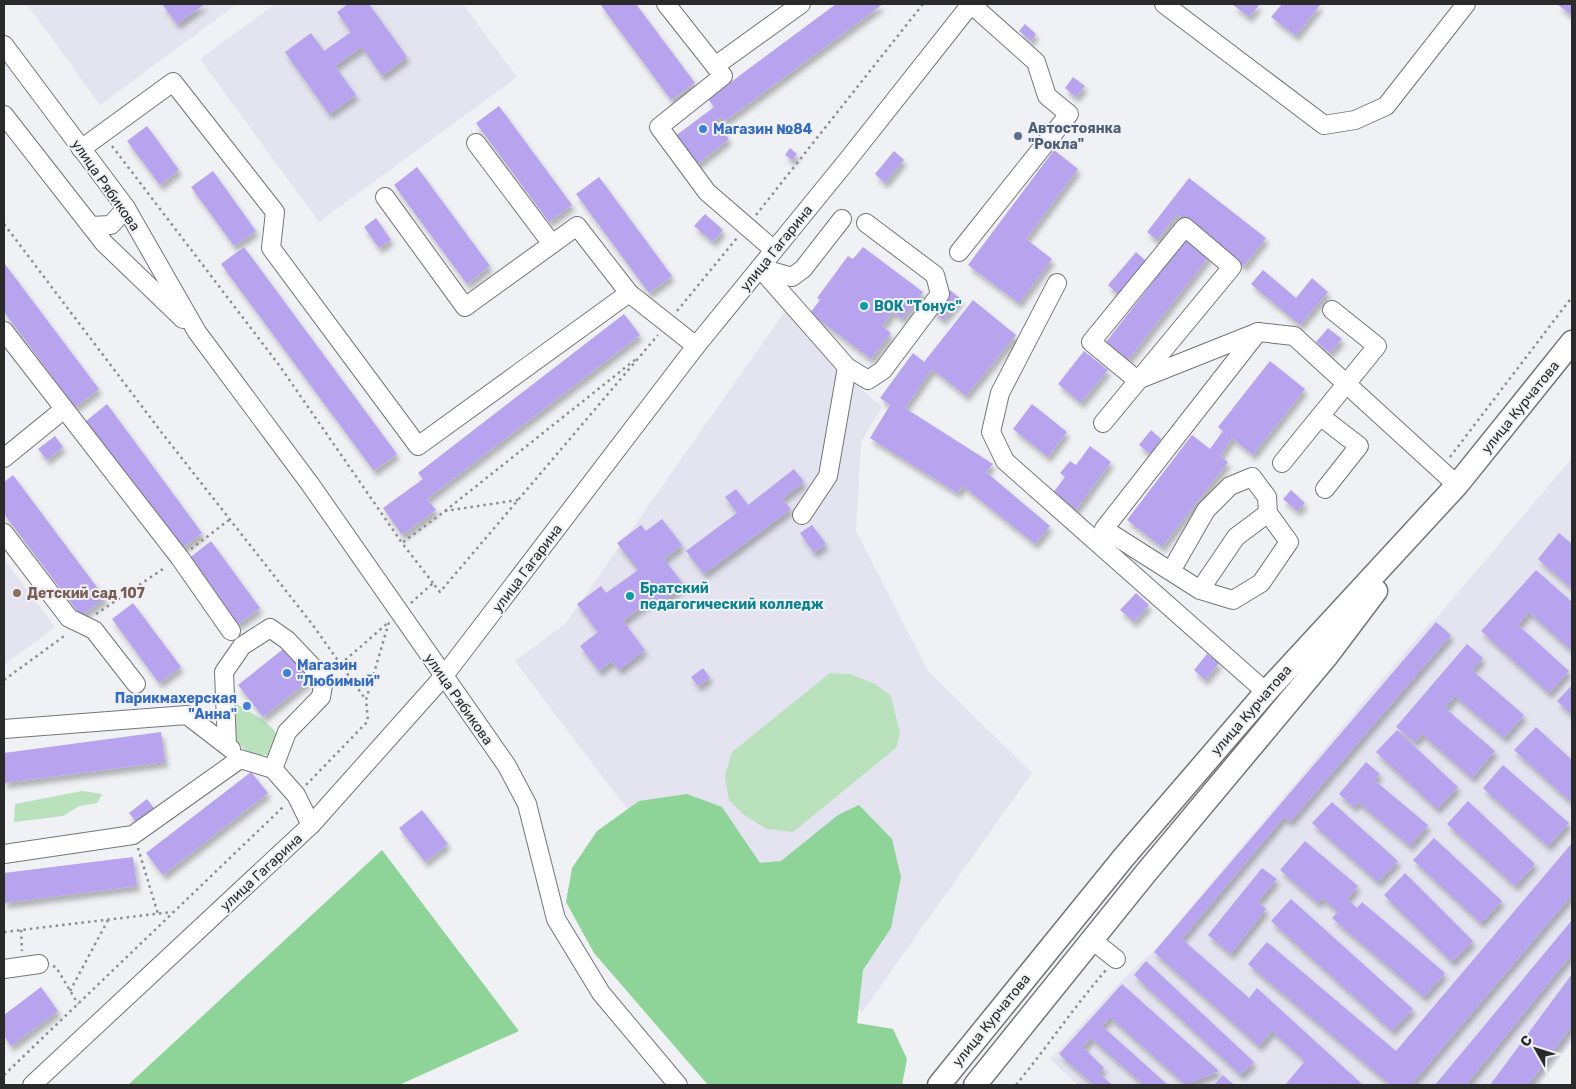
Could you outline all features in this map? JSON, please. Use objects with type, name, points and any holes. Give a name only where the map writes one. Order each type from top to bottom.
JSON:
[{"type":"main road","name":"улица Курчатова","points":[[939,1085],[1124,857],[1266,692],[1458,485],[1572,342]]},
{"type":"main road","points":[[975,1085],[1145,874],[1327,656],[1458,485]]},
{"type":"main road","points":[[1124,857],[1145,874]]},
{"type":"street","points":[[666,4],[722,76],[658,127],[707,192],[774,250]]},
{"type":"street","points":[[715,66],[801,4]]},
{"type":"street","points":[[958,252],[1069,114],[1047,96],[1036,62],[971,4]]},
{"type":"street","name":"улица Гагарина","points":[[32,1085],[311,825],[443,677],[696,346],[971,4]]},
{"type":"street","points":[[1164,4],[1324,125],[1355,120],[1386,106],[1466,4]]},
{"type":"street","name":"улица Рябикова","points":[[4,45],[126,208],[197,332],[310,484],[394,618],[443,677],[507,766],[527,804],[556,919],[601,993],[678,1085]]},
{"type":"street","points":[[81,149],[173,82],[275,212],[271,248],[418,446],[629,293]]},
{"type":"street","name":"улица Рябикова","points":[[7,127],[104,243],[197,332]]},
{"type":"street","points":[[476,143],[552,244]]},
{"type":"street","points":[[384,197],[465,307],[577,226],[629,293],[696,346]]},
{"type":"street","points":[[91,226],[111,225],[126,208]]},
{"type":"street","points":[[760,268],[792,277],[803,269],[842,220]]},
{"type":"street","points":[[760,268],[847,367],[868,380],[883,370],[940,294],[935,274],[866,223]]},
{"type":"street","points":[[1103,423],[1232,267],[1185,227],[1091,342],[1137,380]]},
{"type":"street","points":[[1058,283],[1000,393],[991,432],[1005,461],[1266,692]]},
{"type":"street","points":[[1282,463],[1377,346],[1332,310]]},
{"type":"street","points":[[4,331],[63,410],[180,558],[231,631]]},
{"type":"street","points":[[1137,380],[1258,332],[1294,336],[1458,485]]},
{"type":"street","points":[[1171,571],[1206,510],[1230,486],[1252,477],[1267,497],[1268,513],[1288,542],[1261,583],[1233,600],[1200,590],[1104,529],[1258,332]]},
{"type":"street","points":[[802,515],[828,476],[847,367]]},
{"type":"street","points":[[4,458],[63,410]]},
{"type":"street","points":[[1320,416],[1359,446],[1325,489]]},
{"type":"street","points":[[1200,590],[1236,537],[1268,513]]},
{"type":"street","points":[[4,533],[69,618],[94,630],[136,684]]},
{"type":"street","points":[[227,744],[224,672],[242,646],[270,628],[287,640],[324,679],[321,697],[287,732],[273,769]]},
{"type":"street","points":[[4,728],[187,714],[227,744],[240,759],[273,769],[296,795],[311,825]]},
{"type":"street","points":[[4,854],[133,835],[240,759]]},
{"type":"street","points":[[1092,940],[1116,959]]},
{"type":"street","points":[[4,969],[30,965]]},
{"type":"path","points":[[102,133],[279,365],[402,542],[440,592],[667,324],[923,4]]},
{"type":"path","points":[[4,224],[230,520],[312,624],[366,700]]},
{"type":"path","points":[[1441,469],[1572,297]]},
{"type":"path","points":[[402,542],[445,511],[640,355]]},
{"type":"path","points":[[445,511],[518,500]]},
{"type":"path","points":[[4,680],[82,624],[180,558],[230,520]]},
{"type":"path","points":[[340,665],[433,583]]},
{"type":"path","points":[[4,1075],[296,795],[368,721],[366,700],[394,618]]},
{"type":"path","points":[[143,866],[158,914]]},
{"type":"path","points":[[4,932],[174,912]]},
{"type":"path","points":[[70,990],[108,920]]},
{"type":"path","points":[[21,930],[30,965],[56,967],[78,1004]]},
{"type":"path","points":[[1016,1085],[1060,1031],[1076,1005],[1116,959]]},
{"type":"shaded area","points":[[27,4],[237,4],[100,105]]},
{"type":"shaded area","points":[[275,4],[463,4],[517,77],[319,222],[200,59]]},
{"type":"shaded area","points":[[786,310],[835,366],[882,407],[861,442],[856,531],[928,671],[1032,773],[862,1012],[658,850],[515,661],[565,624]]},
{"type":"shaded area","points":[[1572,458],[1572,1041],[1539,1085],[1078,1085],[1050,1059],[1117,985],[1159,945],[1427,626],[1439,615]]},
{"type":"shaded area","name":"Детский сад 107","points":[[4,559],[55,627],[4,665]]},
{"type":"green space","points":[[830,673],[850,674],[875,684],[891,696],[900,733],[896,748],[793,832],[767,829],[744,815],[729,800],[725,776],[732,752]]},
{"type":"green space","points":[[234,702],[263,720],[273,729],[279,738],[273,754],[256,754],[247,751],[233,741]]},
{"type":"green space","points":[[82,791],[102,794],[97,803],[79,806],[63,816],[14,822],[15,804]]},
{"type":"green space","points":[[687,794],[722,807],[760,863],[781,861],[838,815],[859,805],[892,839],[901,877],[891,928],[863,970],[857,1023],[893,1029],[907,1059],[902,1085],[708,1085],[594,953],[566,902],[572,868],[597,831],[639,801]]},
{"type":"green space","points":[[382,850],[519,1031],[399,1085],[128,1085]]},
{"type":"building","points":[[162,4],[205,4],[177,24]]},
{"type":"building","points":[[348,4],[369,4],[407,57],[382,76],[362,47],[335,66],[356,95],[329,114],[285,52],[311,33],[324,51],[351,32],[337,12]]},
{"type":"building","points":[[600,4],[636,4],[695,83],[671,100]]},
{"type":"building","points":[[836,4],[883,4],[725,121],[721,117],[715,121],[729,139],[696,165],[674,137],[714,107],[708,99]]},
{"type":"building","points":[[1232,4],[1260,4],[1249,17]]},
{"type":"building","points":[[1282,4],[1321,4],[1296,36],[1271,17]]},
{"type":"building","points":[[1557,4],[1572,4],[1572,16]]},
{"type":"building","points":[[1025,24],[1036,34],[1031,41],[1019,31]]},
{"type":"building","points":[[1073,77],[1085,86],[1076,97],[1065,88]]},
{"type":"building","points":[[499,106],[572,205],[549,222],[476,123]]},
{"type":"building","points":[[147,126],[179,170],[160,185],[127,141]]},
{"type":"building","points":[[790,148],[797,154],[792,160],[785,155]]},
{"type":"building","points":[[1054,150],[1078,169],[1026,239],[1052,259],[1019,303],[968,265]]},
{"type":"building","points":[[894,151],[904,160],[885,183],[875,174]]},
{"type":"building","points":[[417,167],[490,266],[467,284],[394,185]]},
{"type":"building","points":[[213,171],[256,231],[234,246],[191,187]]},
{"type":"building","points":[[599,177],[672,276],[649,293],[576,194]]},
{"type":"building","points":[[1189,178],[1266,238],[1244,266],[1177,214],[1157,240],[1147,232]]},
{"type":"building","points":[[705,214],[723,230],[713,242],[694,226]]},
{"type":"building","points":[[376,218],[391,240],[379,248],[364,227]]},
{"type":"building","points":[[1188,237],[1210,255],[1128,360],[1106,342]]},
{"type":"building","points":[[244,247],[397,454],[374,471],[221,264]]},
{"type":"building","name":"ВОК \"Тонус\"","points":[[863,247],[923,292],[902,319],[893,312],[882,326],[891,333],[871,359],[810,313],[820,300],[817,298],[848,256],[853,259]]},
{"type":"building","points":[[1136,252],[1147,262],[1119,295],[1108,285]]},
{"type":"building","points":[[4,263],[99,389],[75,407],[4,312]]},
{"type":"building","points":[[1263,270],[1296,298],[1312,278],[1328,292],[1300,325],[1251,284]]},
{"type":"building","points":[[950,290],[961,299],[943,320],[932,311]]},
{"type":"building","points":[[973,300],[1016,335],[966,396],[932,369],[905,408],[993,464],[986,472],[1050,526],[1035,544],[963,486],[957,493],[870,438],[890,405],[880,398],[913,353],[924,362]]},
{"type":"building","points":[[624,314],[640,335],[427,499],[436,510],[402,535],[383,508],[423,479],[418,473]]},
{"type":"building","points":[[1328,328],[1342,339],[1330,353],[1316,342]]},
{"type":"building","points":[[1084,351],[1108,370],[1081,403],[1058,384]]},
{"type":"building","points":[[1270,361],[1305,389],[1253,455],[1232,438],[1220,456],[1228,462],[1162,547],[1127,520],[1192,435],[1210,449],[1223,431],[1218,427]]},
{"type":"building","points":[[107,404],[202,533],[181,549],[86,421]]},
{"type":"building","points":[[1032,404],[1067,432],[1048,457],[1013,429]]},
{"type":"building","points":[[1151,430],[1161,439],[1150,454],[1139,445]]},
{"type":"building","points":[[55,436],[63,447],[47,460],[38,449]]},
{"type":"building","points":[[1090,446],[1111,462],[1075,511],[1052,494],[1065,477],[1060,473],[1070,461],[1076,465]]},
{"type":"building","points":[[794,469],[804,482],[782,499],[791,509],[704,574],[686,551],[737,513],[725,497],[736,489],[748,505]]},
{"type":"building","points":[[13,475],[105,598],[81,616],[4,514],[4,482]]},
{"type":"building","points":[[1291,490],[1305,503],[1297,511],[1283,499]]},
{"type":"building","name":"Братский педагогический колледж","points":[[662,519],[682,545],[664,559],[684,585],[659,604],[654,598],[623,621],[645,650],[619,670],[612,661],[599,671],[580,646],[598,632],[577,604],[601,586],[606,593],[638,570],[617,543],[641,525],[646,531]]},
{"type":"building","points":[[812,525],[826,544],[814,553],[800,533]]},
{"type":"building","points":[[1559,533],[1572,544],[1572,588],[1538,559]]},
{"type":"building","points":[[211,541],[260,608],[237,625],[188,559]]},
{"type":"building","points":[[1536,570],[1572,602],[1572,651],[1529,612],[1518,625],[1569,671],[1549,693],[1481,631]]},
{"type":"building","points":[[1136,593],[1149,605],[1134,622],[1120,610]]},
{"type":"building","points":[[133,603],[181,667],[159,683],[112,619]]},
{"type":"building","points":[[1436,622],[1451,635],[1290,822],[1284,817],[1182,939],[1249,998],[1257,988],[1363,1085],[1338,1085],[1334,1082],[1331,1085],[1285,1085],[1305,1061],[1272,1031],[1259,1046],[1154,952]]},
{"type":"building","points":[[1467,644],[1483,658],[1472,670],[1524,715],[1504,738],[1455,696],[1445,708],[1495,751],[1472,778],[1422,734],[1415,742],[1396,727]]},
{"type":"building","points":[[287,646],[312,678],[263,717],[238,685]]},
{"type":"building","points":[[1207,654],[1219,663],[1205,680],[1194,670]]},
{"type":"building","points":[[703,668],[710,678],[698,686],[691,677]]},
{"type":"building","points":[[1572,685],[1572,715],[1557,701]]},
{"type":"building","points":[[1536,727],[1572,760],[1572,803],[1514,750]]},
{"type":"building","points":[[1397,730],[1458,787],[1437,809],[1376,752]]},
{"type":"building","points":[[161,732],[165,762],[4,783],[4,753]]},
{"type":"building","points":[[1366,762],[1380,774],[1374,780],[1428,825],[1410,846],[1358,802],[1354,807],[1339,794]]},
{"type":"building","points":[[1503,765],[1569,823],[1548,846],[1483,788]]},
{"type":"building","points":[[251,772],[268,793],[163,875],[146,853]]},
{"type":"building","points":[[147,799],[156,811],[138,824],[129,813]]},
{"type":"building","points":[[1468,801],[1535,864],[1515,886],[1447,824]]},
{"type":"building","points":[[1332,802],[1398,861],[1378,882],[1312,823]]},
{"type":"building","points":[[422,810],[448,844],[425,862],[399,828]]},
{"type":"building","points":[[1434,838],[1502,901],[1481,923],[1413,860]]},
{"type":"building","points":[[1305,841],[1358,886],[1347,899],[1357,908],[1362,902],[1445,973],[1424,997],[1332,918],[1338,912],[1322,898],[1318,903],[1280,870]]},
{"type":"building","points":[[1572,843],[1572,895],[1411,1085],[1391,1085],[1248,964],[1267,942],[1396,1051]]},
{"type":"building","points":[[133,857],[137,886],[4,903],[4,873]]},
{"type":"building","points":[[1262,868],[1277,879],[1258,902],[1266,909],[1231,954],[1208,935]]},
{"type":"building","points":[[1405,873],[1473,941],[1452,962],[1384,895]]},
{"type":"building","points":[[1291,899],[1413,1009],[1392,1031],[1271,921]]},
{"type":"building","points":[[1572,920],[1572,954],[1466,1085],[1435,1085]]},
{"type":"building","points":[[1146,961],[1254,1062],[1241,1075],[1134,975]]},
{"type":"building","points":[[1572,974],[1572,1026],[1528,1085],[1490,1085]]},
{"type":"building","points":[[1122,984],[1219,1071],[1186,1085],[1110,1017],[1102,1026],[1168,1085],[1144,1085],[1091,1038],[1083,1047],[1104,1068],[1099,1073],[1112,1085],[1094,1085],[1059,1054]]},
{"type":"building","points":[[41,987],[58,1011],[11,1046],[4,1036],[4,1015]]},
{"type":"building","points":[[1223,1075],[1234,1085],[1214,1085]]},
{"type":"place","name":"Магазин №84","points":[[703,129]]},
{"type":"place","name":"Автостоянка \"Рокла\"","points":[[1018,136]]},
{"type":"place","name":"ВОК \"Тонус\"","points":[[864,306]]},
{"type":"place","name":"Детский сад 107","points":[[17,593]]},
{"type":"place","name":"Братский педагогический колледж","points":[[630,596]]},
{"type":"place","name":"Магазин \"Любимый\"","points":[[287,673]]},
{"type":"place","name":"Парикмахерская \"Анна\"","points":[[247,706]]}]
